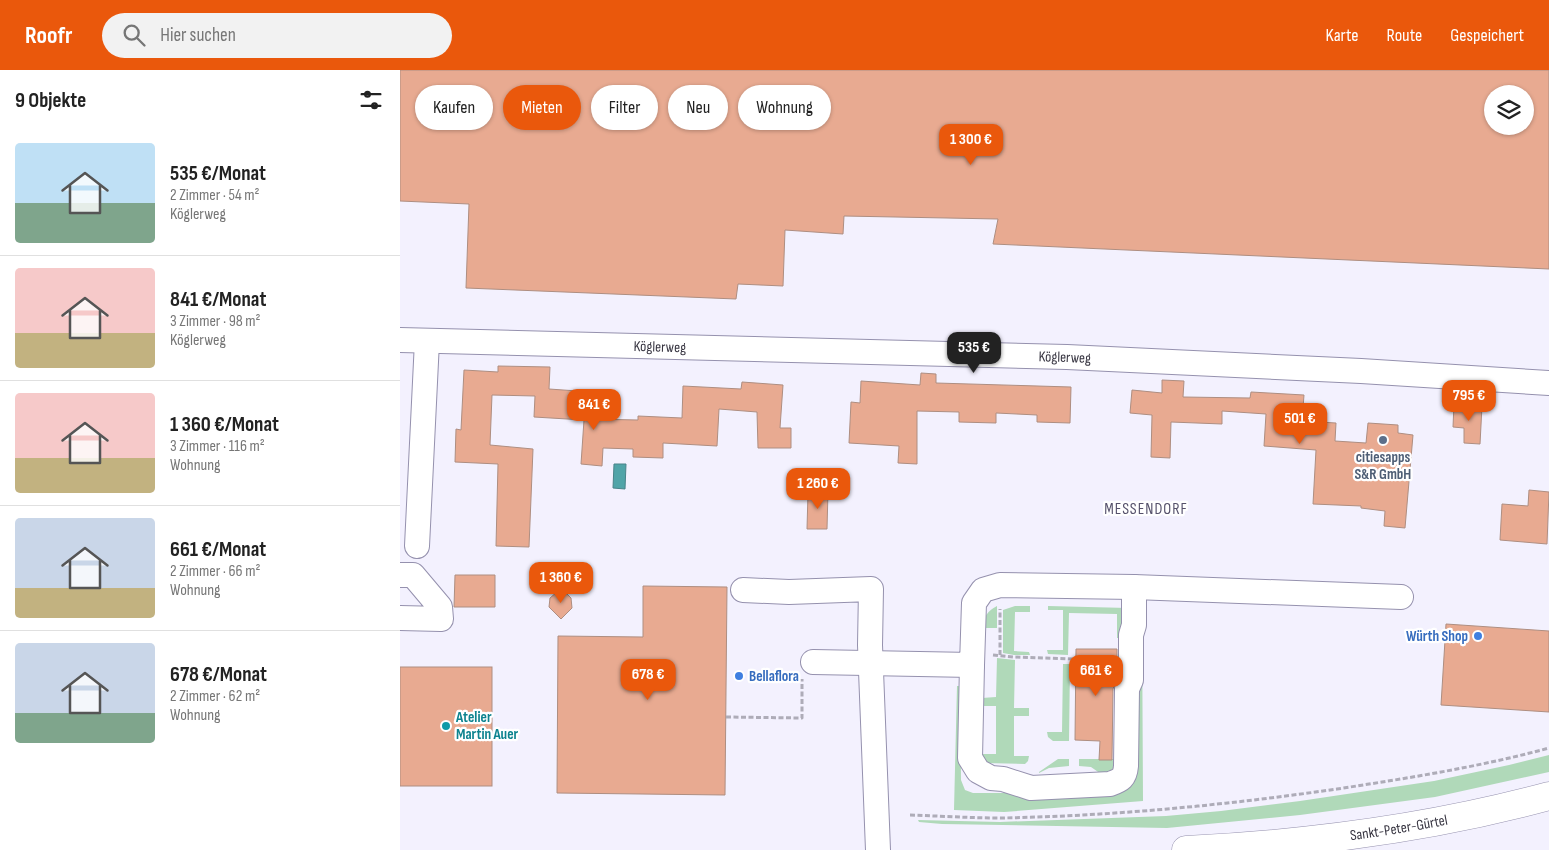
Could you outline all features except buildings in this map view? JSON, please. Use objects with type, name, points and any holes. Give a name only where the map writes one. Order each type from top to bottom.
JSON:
[{"type":"main road","name":"Sankt-Peter-Gürtel","points":[[1186,850],[1255,847],[1337,838],[1496,810],[1549,796]]},
{"type":"street","name":"Köglerweg","points":[[400,340],[1067,357],[1549,383]]},
{"type":"street","points":[[417,546],[427,341]]},
{"type":"street","points":[[400,575],[413,575],[440,607],[441,618],[400,618]]},
{"type":"street","points":[[1134,587],[1131,680],[1127,688],[1125,775],[1121,780],[1110,784],[1084,772],[1052,773],[1044,776],[1031,788],[1003,779],[991,778],[978,771],[970,758],[974,603],[984,590],[1000,585],[1134,587],[1400,598]]},
{"type":"street","points":[[742,590],[789,592],[871,589],[871,663],[878,850]]},
{"type":"street","points":[[813,662],[972,665]]},
{"type":"path","points":[[1000,609],[1000,655]]},
{"type":"path","points":[[910,814],[1000,818],[1167,810],[1299,794],[1434,774],[1508,759],[1549,748]]},
{"type":"green space","points":[[997,606],[997,628],[982,628],[986,615]]},
{"type":"green space","points":[[1015,606],[1030,606],[1030,612],[1015,612],[1014,651],[1029,652],[1030,655],[1003,653],[1003,610]]},
{"type":"green space","points":[[1048,606],[1128,608],[1121,638],[1117,638],[1117,614],[1069,613],[1068,655],[1048,654],[1047,650],[1063,650],[1063,610],[1048,610]]},
{"type":"green space","points":[[1142,608],[1143,801],[1004,812],[954,810],[957,686],[960,686],[961,780],[965,790],[973,793],[1041,793],[1119,788]]},
{"type":"green space","points":[[997,658],[1015,660],[1014,708],[1029,708],[1029,716],[1014,716],[1014,756],[1029,756],[1025,764],[984,763],[981,754],[996,754],[996,706],[981,706],[982,698],[996,697]]},
{"type":"green space","points":[[1063,664],[1070,664],[1069,741],[1053,741],[1048,737],[1047,732],[1062,732]]},
{"type":"green space","points":[[1549,755],[1549,772],[1435,797],[1300,815],[1167,828],[942,824],[919,822],[918,820],[1000,822],[1166,816],[1221,811],[1434,781]]},
{"type":"green space","points":[[1058,759],[1069,759],[1069,766],[1049,768],[1039,773],[1039,772]]},
{"type":"green space","points":[[1079,759],[1115,759],[1120,770],[1104,776],[1091,767],[1079,766]]},
{"type":"water","points":[[614,464],[626,464],[625,489],[613,488]]},
{"type":"place","name":"citiesapps S&R GmbH","points":[[1383,440]]},
{"type":"place","name":"Würth Shop","points":[[1478,636]]},
{"type":"place","name":"Bellaflora","points":[[739,676]]},
{"type":"place","name":"Atelier Martin Auer","points":[[446,726]]},
{"type":"district","name":"MESSENDORF","points":[[1146,508]]}]
